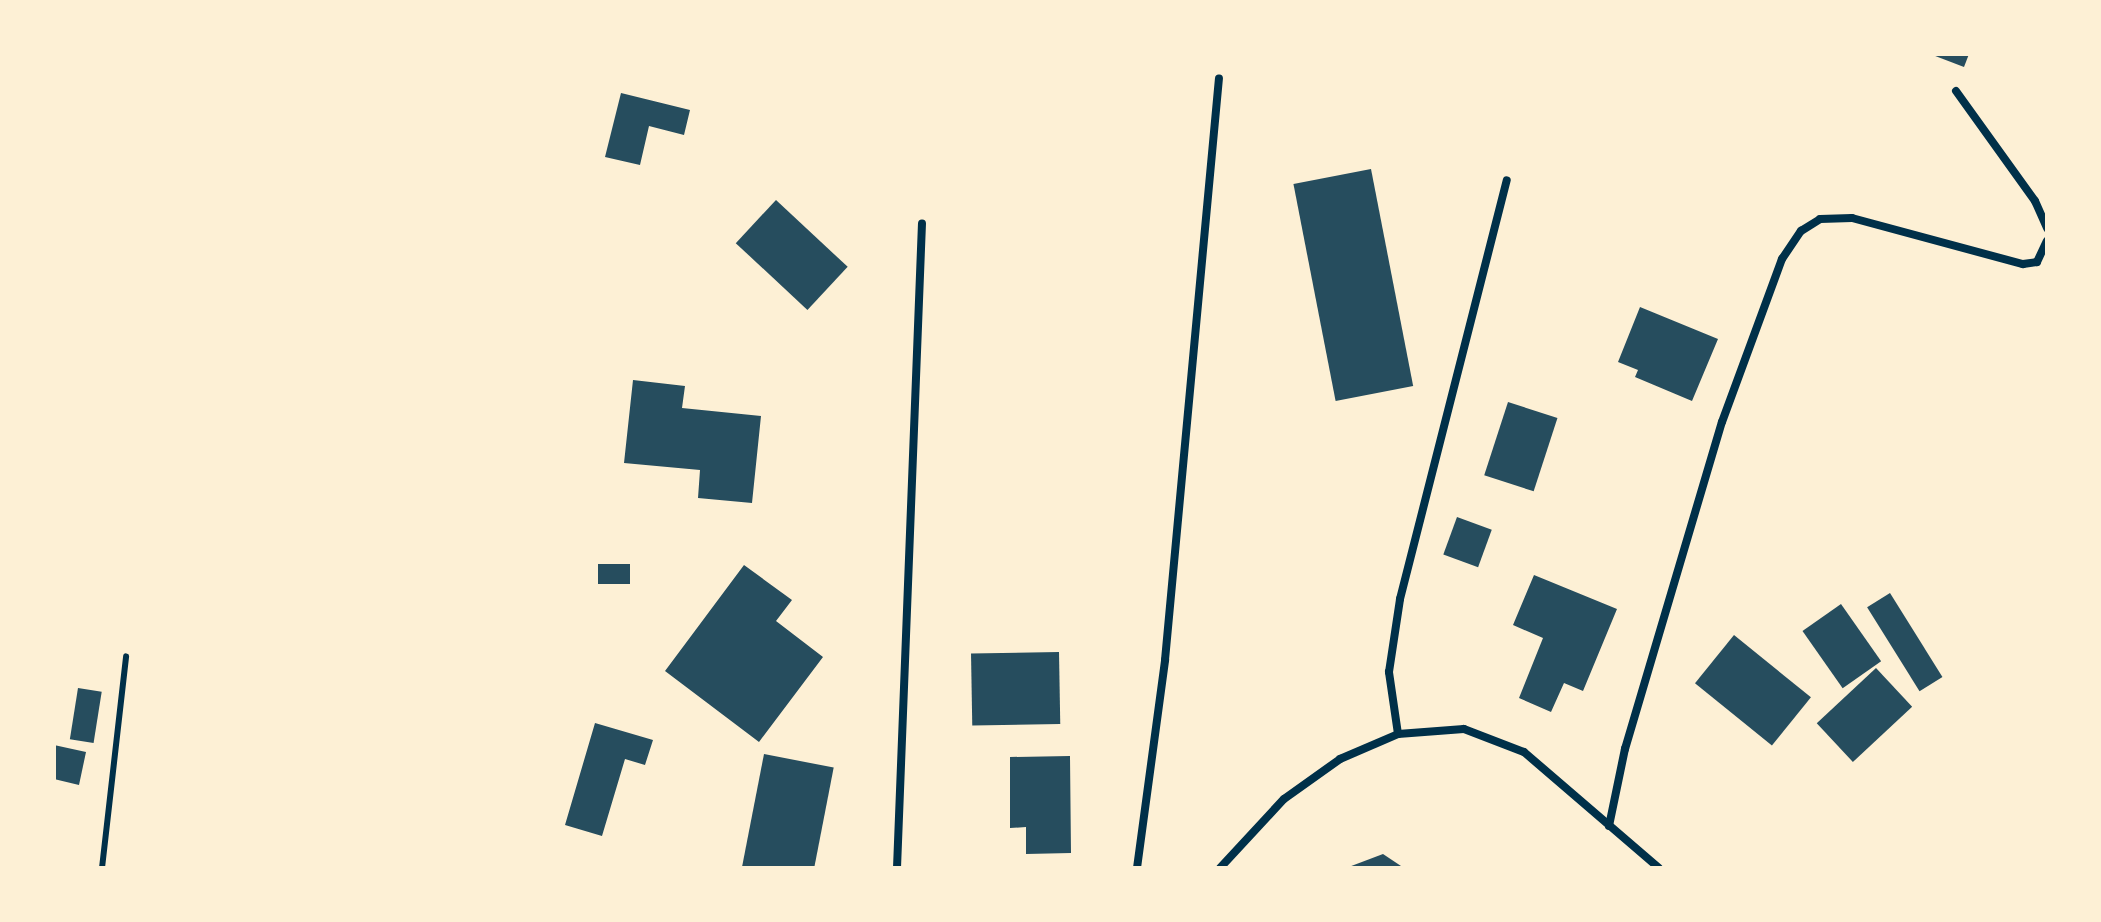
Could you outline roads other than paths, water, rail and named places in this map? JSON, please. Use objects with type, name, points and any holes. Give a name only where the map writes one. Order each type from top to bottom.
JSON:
[{"type":"street","points":[[1137,868],[1165,660],[1219,78]]},
{"type":"street","points":[[1956,91],[2035,201],[2047,228]]},
{"type":"street","points":[[1398,734],[1389,672],[1400,599],[1507,180]]},
{"type":"street","points":[[1609,826],[1625,749],[1722,422],[1782,259],[1801,231],[1820,219],[1852,218],[2023,264],[2037,262],[2047,241]]},
{"type":"street","points":[[897,868],[922,223]]},
{"type":"street","points":[[1220,868],[1284,799],[1340,759],[1398,734],[1464,729],[1524,752],[1659,868]]},
{"type":"lane","points":[[102,868],[126,656]]}]
